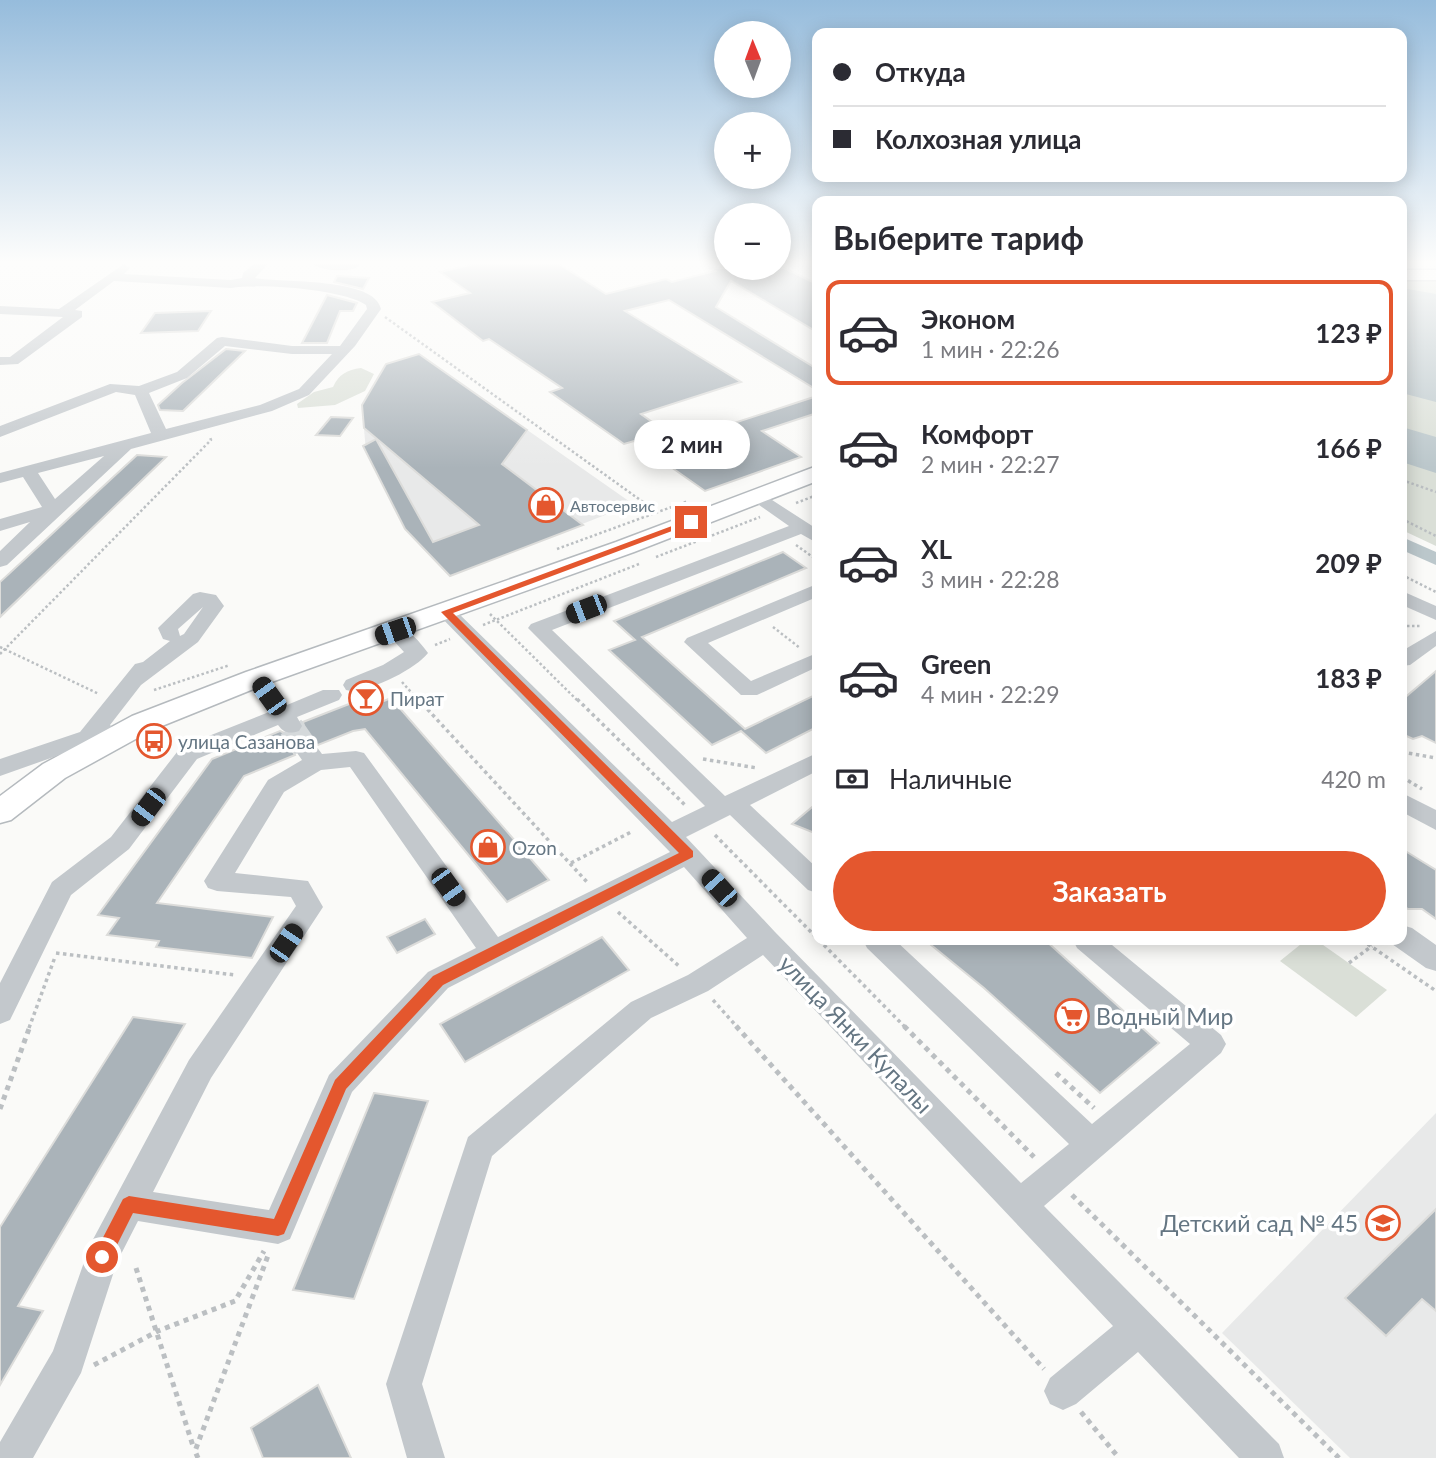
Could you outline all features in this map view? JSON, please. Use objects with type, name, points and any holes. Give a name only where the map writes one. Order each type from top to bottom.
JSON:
[{"type":"main road","points":[[0,812],[54,771],[142,723],[256,678],[395,631],[456,622],[812,475]]},
{"type":"street","points":[[6,361],[50,332]]},
{"type":"street","points":[[0,478],[266,408],[304,392],[357,332]]},
{"type":"street","points":[[140,391],[182,375],[222,341],[292,349],[343,350]]},
{"type":"street","points":[[0,525],[53,510],[28,471]]},
{"type":"street","points":[[758,496],[810,532]]},
{"type":"street","points":[[810,532],[538,628],[665,752],[812,879]]},
{"type":"street","points":[[812,592],[694,642],[749,690],[812,662]]},
{"type":"street","points":[[90,734],[170,635],[183,629],[194,614],[192,608],[200,598],[209,599],[214,606],[191,638],[135,680]]},
{"type":"street","points":[[1407,600],[1436,614]]},
{"type":"street","name":"улица Янки Купалы","points":[[456,622],[671,836],[765,940],[1265,1458]]},
{"type":"street","points":[[354,685],[391,670],[417,653],[395,631]]},
{"type":"street","points":[[1407,657],[1436,637]]},
{"type":"street","points":[[256,678],[299,738]]},
{"type":"street","points":[[12,1458],[68,1360],[102,1257],[200,1069],[310,907],[299,888],[217,881],[275,786],[299,738],[331,695]]},
{"type":"street","points":[[0,768],[90,734],[142,723]]},
{"type":"street","points":[[0,1012],[61,889],[120,843],[189,753],[299,738],[356,759],[494,952]]},
{"type":"street","points":[[129,1204],[278,1228],[340,1084],[438,981],[601,898],[671,836],[693,812],[728,805],[812,764]]},
{"type":"street","points":[[1407,803],[1433,815]]},
{"type":"street","points":[[426,1458],[404,1384],[479,1147],[641,1010],[698,983],[765,940]]},
{"type":"street","points":[[1407,940],[1436,960]]},
{"type":"street","points":[[882,945],[1092,1145]]},
{"type":"street","points":[[1063,1391],[1138,1328]]},
{"type":"lane","points":[[0,432],[115,387],[140,391],[150,407],[160,434]]},
{"type":"lane","points":[[0,561],[128,443]]},
{"type":"lane","points":[[1021,1204],[1211,1044],[1093,945]]},
{"type":"path","points":[[406,332],[657,512]]},
{"type":"path","points":[[0,654],[211,440],[206,422]]},
{"type":"path","points":[[1407,482],[1436,492]]},
{"type":"path","points":[[417,653],[456,622],[495,619],[812,497]]},
{"type":"path","points":[[1407,522],[1436,536]]},
{"type":"path","points":[[1407,578],[1436,592]]},
{"type":"path","points":[[758,615],[812,657]]},
{"type":"path","points":[[495,619],[693,812],[812,933]]},
{"type":"path","points":[[0,647],[115,702]]},
{"type":"path","points":[[391,670],[601,898],[698,983],[1063,1391],[1119,1458]]},
{"type":"path","points":[[625,746],[791,774]]},
{"type":"path","points":[[1407,753],[1436,758]]},
{"type":"path","points":[[570,863],[671,836],[693,812]]},
{"type":"path","points":[[0,1109],[60,942]]},
{"type":"path","points":[[824,945],[1339,1458]]},
{"type":"path","points":[[1349,963],[1372,946],[1436,991]]},
{"type":"path","points":[[57,953],[261,979]]},
{"type":"path","points":[[88,1368],[158,1331],[235,1300],[278,1228]]},
{"type":"path","points":[[195,1451],[278,1228]]},
{"type":"path","points":[[136,1268],[198,1458]]},
{"type":"shaded area","points":[[1407,332],[1436,332],[1436,546],[1407,532]]},
{"type":"shaded area","points":[[1407,332],[1436,332],[1436,402],[1407,394]]},
{"type":"shaded area","points":[[419,354],[633,504],[450,576],[405,529],[366,452],[362,405],[386,364]]},
{"type":"shaded area","points":[[361,368],[374,374],[365,391],[335,405],[298,408],[297,404],[314,392],[333,387],[344,373]]},
{"type":"shaded area","points":[[1407,428],[1436,437],[1436,473],[1407,464]]},
{"type":"shaded area","points":[[1300,945],[1323,945],[1387,990],[1356,1017],[1280,961]]},
{"type":"shaded area","name":"Детский сад № 45","points":[[1436,1113],[1436,1458],[1350,1458],[1222,1333]]},
{"type":"building","points":[[308,332],[331,332],[327,343],[302,343]]},
{"type":"building","points":[[471,332],[659,332],[741,382],[641,414],[679,441],[812,398],[812,415],[762,431],[801,457],[705,491],[634,441],[624,444],[550,392],[562,388],[489,339],[483,341]]},
{"type":"building","points":[[722,332],[757,332],[812,366],[812,387]]},
{"type":"building","points":[[226,349],[245,351],[183,411],[160,410],[158,405]]},
{"type":"building","points":[[419,354],[527,430],[502,464],[583,525],[450,576],[405,529],[363,446],[376,439],[433,542],[479,525],[364,428],[362,405],[386,364]]},
{"type":"building","points":[[331,417],[353,418],[340,436],[316,435]]},
{"type":"building","points":[[137,455],[166,457],[0,617],[0,582]]},
{"type":"building","points":[[783,552],[806,568],[642,637],[745,729],[812,696],[812,730],[766,753],[741,731],[712,745],[609,650],[635,640],[614,621]]},
{"type":"building","points":[[1436,671],[1436,743],[1422,736],[1413,739],[1407,736],[1407,696]]},
{"type":"building","points":[[367,697],[374,705],[391,698],[549,880],[507,902],[365,729],[318,745],[310,741],[298,742],[292,750],[295,755],[244,776],[157,903],[273,917],[252,958],[156,947],[159,941],[107,935],[119,918],[98,915],[212,759],[280,731],[289,735],[300,734],[304,727],[303,722]]},
{"type":"building","points":[[812,807],[812,832],[792,824]]},
{"type":"building","points":[[1407,852],[1436,870],[1436,919],[1422,909],[1408,909]]},
{"type":"building","points":[[425,919],[435,934],[397,953],[387,937]]},
{"type":"building","points":[[602,937],[629,970],[465,1062],[440,1024]]},
{"type":"building","name":"Водный Мир","points":[[931,945],[1051,945],[1159,1043],[1100,1093],[984,988]]},
{"type":"building","points":[[133,1017],[185,1024],[18,1306],[43,1311],[0,1385],[0,1227]]},
{"type":"building","points":[[374,1093],[428,1101],[354,1299],[293,1290]]},
{"type":"building","points":[[1436,1209],[1436,1311],[1422,1299],[1386,1336],[1345,1298]]},
{"type":"building","points":[[318,1385],[351,1458],[263,1458],[251,1428]]},
{"type":"waterway","points":[[1407,545],[1436,559]]},
{"type":"tunnel","points":[[291,727],[307,750]]},
{"type":"place","name":"Автосервис","points":[[546,505]]},
{"type":"place","name":"Пират","points":[[366,698]]},
{"type":"place","name":"улица Сазанова","points":[[154,741]]},
{"type":"place","name":"Ozon","points":[[488,847]]},
{"type":"place","name":"Водный Мир","points":[[1072,1016]]},
{"type":"place","name":"Детский сад № 45","points":[[1383,1223]]},
{"type":"route","points":[[102,1257],[129,1204],[278,1228],[340,1084],[438,981],[688,854],[446,612],[691,522]]}]
